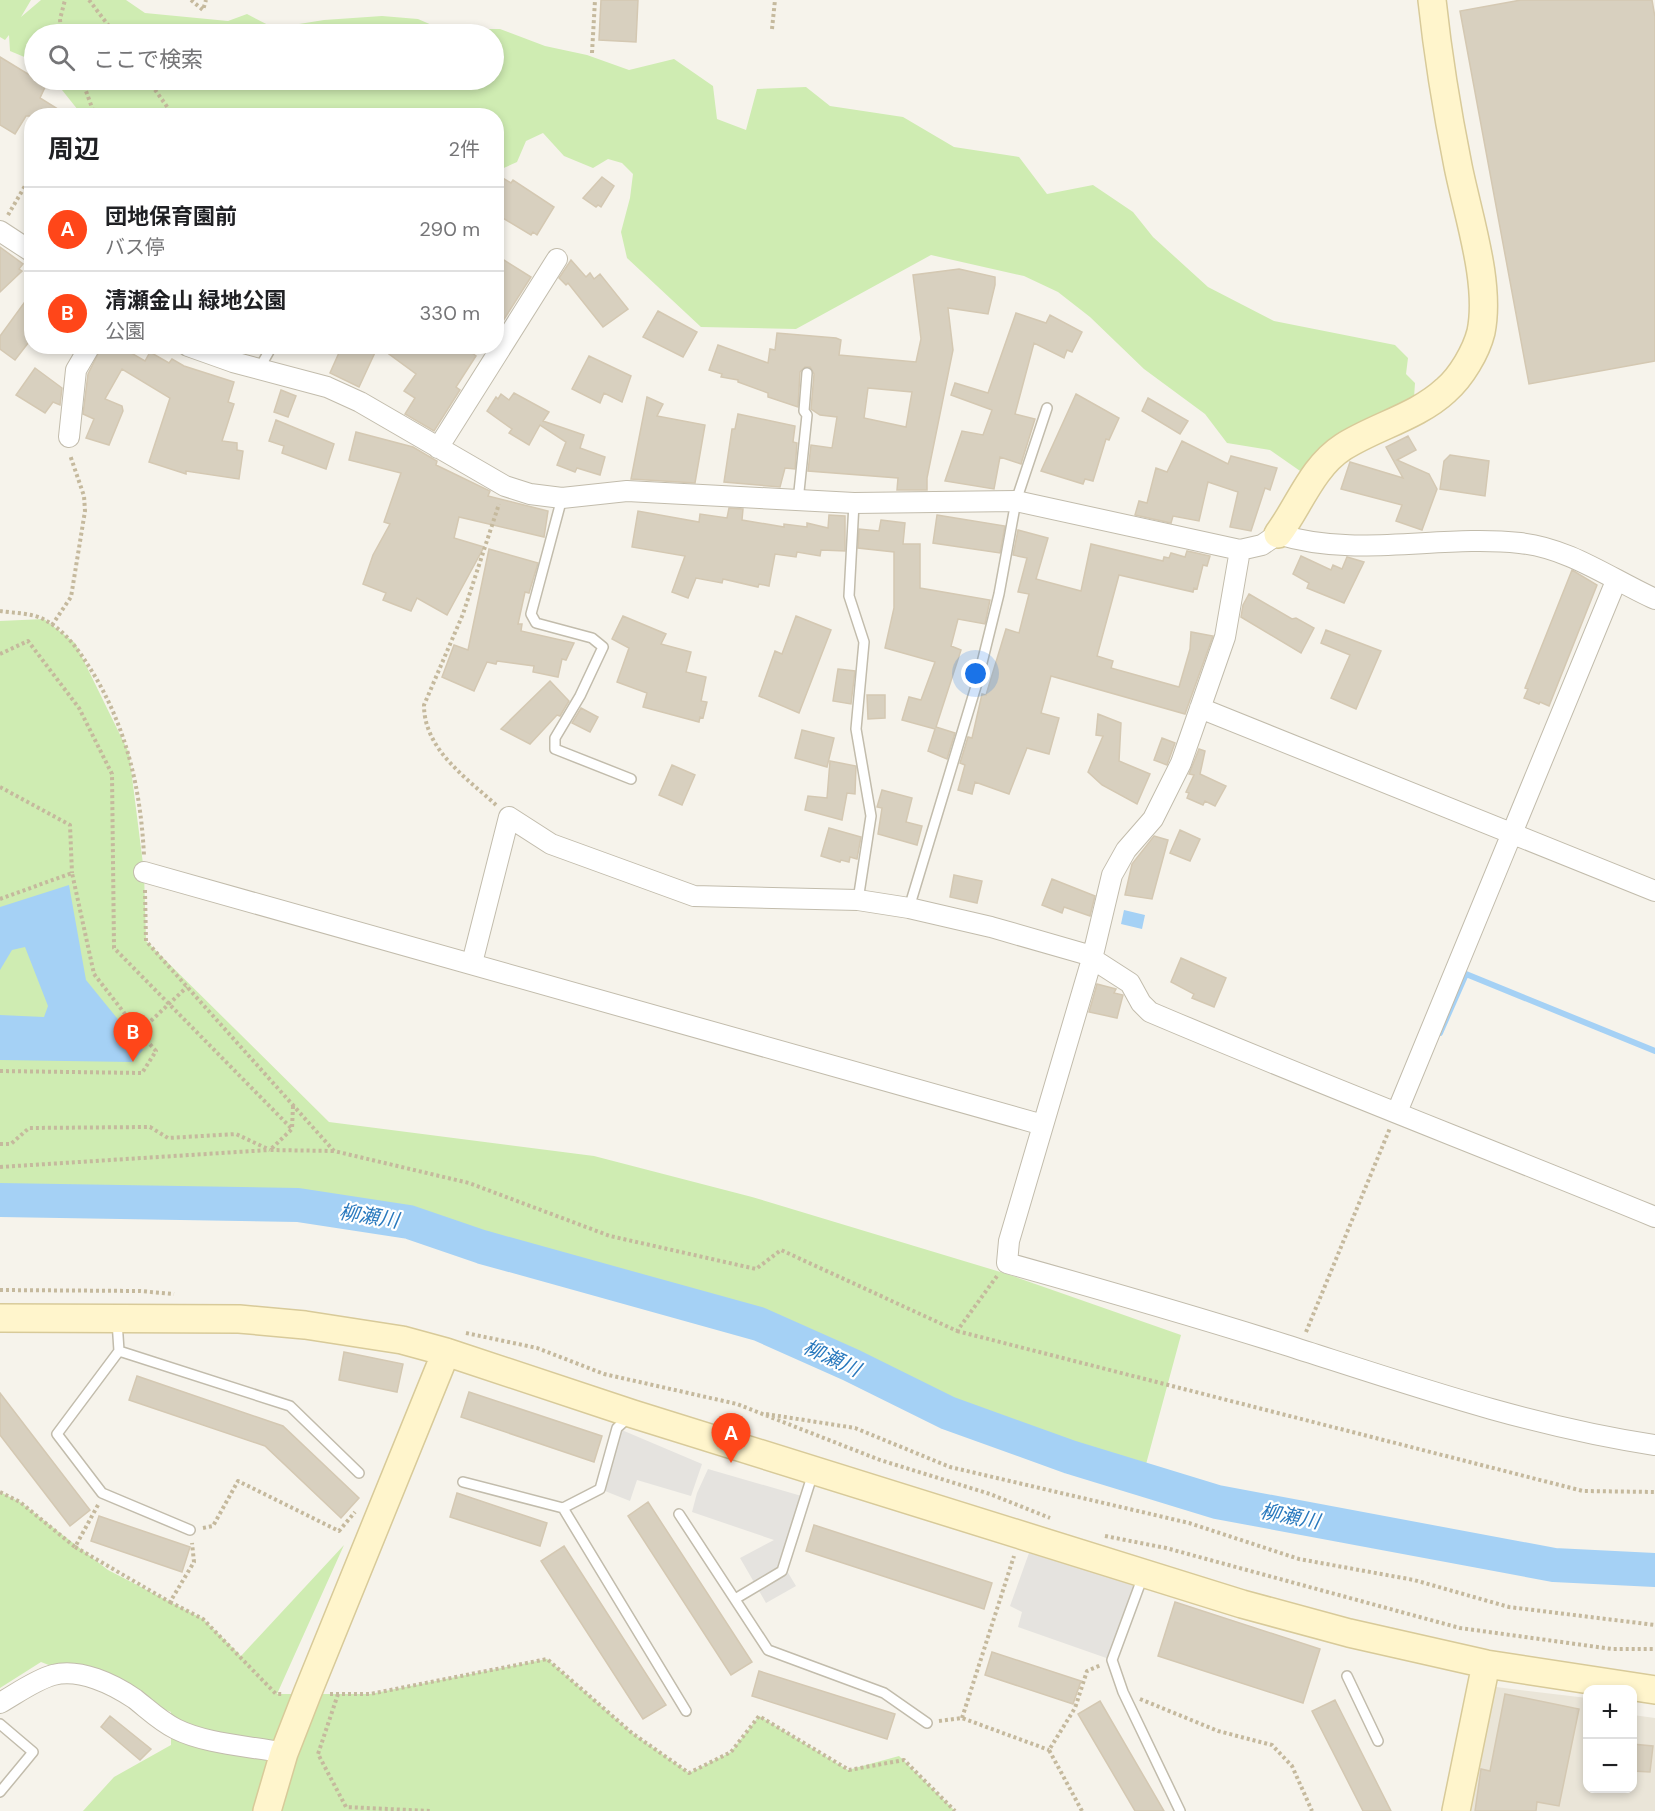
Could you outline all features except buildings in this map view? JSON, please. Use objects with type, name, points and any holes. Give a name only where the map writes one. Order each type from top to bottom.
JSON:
[{"type":"street","points":[[213,354],[327,387],[360,402],[505,486],[530,494],[562,498],[627,491],[854,503],[1016,501],[1240,550],[1262,545],[1278,534],[1329,458],[1343,447],[1429,404],[1448,389],[1473,352],[1480,332],[1483,302],[1479,268],[1442,85],[1432,0]]},
{"type":"street","points":[[3,226],[24,245]]},
{"type":"street","points":[[504,343],[557,259]]},
{"type":"street","points":[[69,437],[76,370],[85,354]]},
{"type":"street","points":[[438,448],[497,354]]},
{"type":"street","points":[[1278,534],[1316,543],[1520,543],[1573,558],[1655,599]]},
{"type":"street","points":[[1240,550],[1226,637],[1181,763],[1153,819],[1126,850],[1112,875],[1092,959],[1009,1242],[1006,1263],[1186,1313],[1510,1415],[1589,1435],[1655,1445]]},
{"type":"street","points":[[1397,1112],[1616,581]]},
{"type":"street","points":[[1200,708],[1655,891]]},
{"type":"street","points":[[472,963],[509,817],[551,844],[694,896],[858,900],[909,908],[991,927],[1092,959],[1130,983],[1141,1003],[1150,1012],[1276,1067],[1397,1112],[1655,1217]]},
{"type":"street","points":[[144,872],[1043,1125]]},
{"type":"street","points":[[0,1318],[240,1319],[304,1325],[402,1340],[1242,1604],[1339,1630],[1486,1664],[1655,1690]]},
{"type":"street","points":[[267,1811],[284,1753],[307,1694],[446,1352]]},
{"type":"street","points":[[1456,1811],[1486,1664]]},
{"type":"street","points":[[0,1703],[51,1675],[70,1673],[92,1677],[111,1686],[134,1699],[160,1720],[201,1739],[284,1753]]},
{"type":"lane","points":[[259,369],[267,354]]},
{"type":"lane","points":[[798,501],[807,416],[804,411],[807,373]]},
{"type":"lane","points":[[909,908],[977,683],[999,594],[1016,501],[1047,408]]},
{"type":"lane","points":[[562,498],[531,614],[536,623],[592,638],[603,647],[580,696],[555,738],[555,749],[631,779]]},
{"type":"lane","points":[[854,503],[849,596],[864,642],[856,729],[871,816],[858,900]]},
{"type":"lane","points":[[117,1317],[119,1352],[57,1434],[102,1493],[190,1530]]},
{"type":"lane","points":[[119,1352],[290,1406],[359,1473]]},
{"type":"lane","points":[[463,1482],[563,1508],[600,1489],[617,1428],[633,1414]]},
{"type":"lane","points":[[735,1599],[782,1571],[814,1471]]},
{"type":"lane","points":[[563,1508],[686,1711]]},
{"type":"lane","points":[[679,1514],[768,1650],[884,1693],[927,1723]]},
{"type":"lane","points":[[1144,1573],[1112,1660],[1123,1692],[1180,1811]]},
{"type":"lane","points":[[1347,1676],[1378,1741]]},
{"type":"lane","points":[[0,1724],[33,1752],[0,1792]]},
{"type":"path","points":[[60,24],[65,0]]},
{"type":"path","points":[[88,0],[107,24]]},
{"type":"path","points":[[191,0],[203,10],[206,0]]},
{"type":"path","points":[[592,53],[595,0]]},
{"type":"path","points":[[772,29],[775,0]]},
{"type":"path","points":[[86,90],[92,108]]},
{"type":"path","points":[[155,90],[168,108]]},
{"type":"path","points":[[3,226],[24,188]]},
{"type":"path","points":[[52,625],[71,597],[85,511],[84,496],[70,453],[69,437]]},
{"type":"path","points":[[505,486],[463,614],[424,705],[424,716],[439,752],[509,817]]},
{"type":"path","points":[[0,611],[44,619],[75,643],[111,703],[129,753],[142,816],[146,941],[334,1151]]},
{"type":"path","points":[[0,787],[70,825],[72,873],[94,974],[156,1051],[142,1073],[0,1071]]},
{"type":"path","points":[[0,899],[72,873]]},
{"type":"path","points":[[139,1032],[187,987]]},
{"type":"path","points":[[270,1150],[292,1129],[293,1106]]},
{"type":"path","points":[[1299,1349],[1397,1112]]},
{"type":"path","points":[[0,1144],[11,1144],[29,1128],[150,1127],[168,1138],[236,1134],[270,1150]]},
{"type":"path","points":[[0,1167],[270,1150],[334,1151],[469,1182],[610,1236],[756,1269],[781,1250],[957,1331],[1583,1491],[1655,1492]]},
{"type":"path","points":[[957,1331],[1006,1263]]},
{"type":"path","points":[[759,1413],[855,1428],[950,1467],[1189,1523],[1299,1559],[1414,1580],[1509,1607],[1655,1625]]},
{"type":"path","points":[[170,1602],[194,1562],[190,1530],[213,1526],[238,1481],[339,1531],[359,1509]]},
{"type":"path","points":[[0,1492],[20,1502],[75,1547],[203,1619],[276,1694],[370,1694],[547,1659],[632,1733],[689,1773],[731,1752],[759,1716],[849,1770],[903,1760],[955,1811]]},
{"type":"path","points":[[75,1547],[96,1512],[102,1493]]},
{"type":"path","points":[[962,1718],[1021,1536]]},
{"type":"path","points":[[1049,1750],[1075,1708],[1087,1671],[1112,1660]]},
{"type":"path","points":[[1123,1692],[1218,1731],[1272,1745],[1292,1766],[1312,1811]]},
{"type":"path","points":[[338,1694],[318,1754],[346,1807],[430,1811]]},
{"type":"path","points":[[927,1723],[962,1718],[1049,1750],[1082,1811]]},
{"type":"shaded area","points":[[617,1428],[702,1464],[691,1496],[637,1480],[630,1501],[600,1489]]},
{"type":"shaded area","points":[[708,1469],[805,1497],[784,1566],[796,1586],[766,1603],[740,1558],[774,1540],[692,1512],[697,1493]]},
{"type":"shaded area","points":[[1029,1553],[1138,1586],[1112,1660],[1018,1627],[1022,1612],[1010,1606]]},
{"type":"shaded area","points":[[1496,1687],[1583,1698],[1583,1793],[1637,1793],[1637,1716],[1655,1718],[1655,1811],[1469,1811]]},
{"type":"green space","points":[[0,0],[31,0],[21,17],[41,0],[126,0],[145,13],[228,21],[247,14],[266,24],[24,24],[24,57],[10,51],[9,35],[5,40],[0,37]]},
{"type":"green space","points":[[382,16],[418,19],[430,24],[299,24]]},
{"type":"green space","points":[[504,31],[545,46],[587,55],[629,70],[674,59],[713,86],[717,119],[746,130],[757,89],[806,87],[830,106],[903,117],[954,147],[1019,157],[1047,194],[1093,185],[1133,212],[1153,237],[1208,287],[1274,321],[1395,345],[1408,358],[1406,374],[1415,383],[1414,398],[1370,422],[1303,473],[1270,450],[1227,443],[1205,414],[1144,369],[1090,317],[1058,292],[1024,276],[931,255],[796,329],[701,327],[627,258],[621,232],[630,198],[633,174],[622,163],[608,159],[593,168],[564,156],[543,133],[526,141],[517,162],[504,168],[504,108],[76,108],[62,90],[504,90]]},
{"type":"green space","points":[[44,619],[75,643],[129,753],[144,872],[146,941],[329,1122],[594,1156],[752,1197],[1007,1274],[1181,1335],[1142,1479],[759,1324],[409,1222],[298,1205],[0,1204],[0,621]]},
{"type":"green space","points":[[0,1492],[20,1502],[108,1570],[203,1619],[241,1656],[344,1545],[277,1694],[370,1694],[547,1659],[632,1733],[689,1773],[731,1752],[759,1716],[848,1770],[899,1756],[955,1811],[83,1811],[114,1777],[171,1745],[171,1712],[41,1662],[0,1688]]},
{"type":"water","points":[[69,885],[86,980],[143,1050],[132,1062],[0,1060],[0,1015],[44,1017],[48,1006],[25,947],[12,950],[0,970],[0,907]]},
{"type":"water","points":[[1124,910],[1145,915],[1142,929],[1121,924]]},
{"type":"waterway","points":[[1440,1033],[1466,974],[1655,1051]]},
{"type":"waterway","name":"柳瀬川","points":[[0,1200],[298,1205],[409,1222],[482,1247],[759,1324],[851,1365],[948,1413],[1070,1457],[1217,1502],[1554,1565],[1655,1570]]},
{"type":"place","name":"清瀬金山 緑地公園","points":[[133,1062]]},
{"type":"place","name":"団地保育園前","points":[[731,1463]]}]
